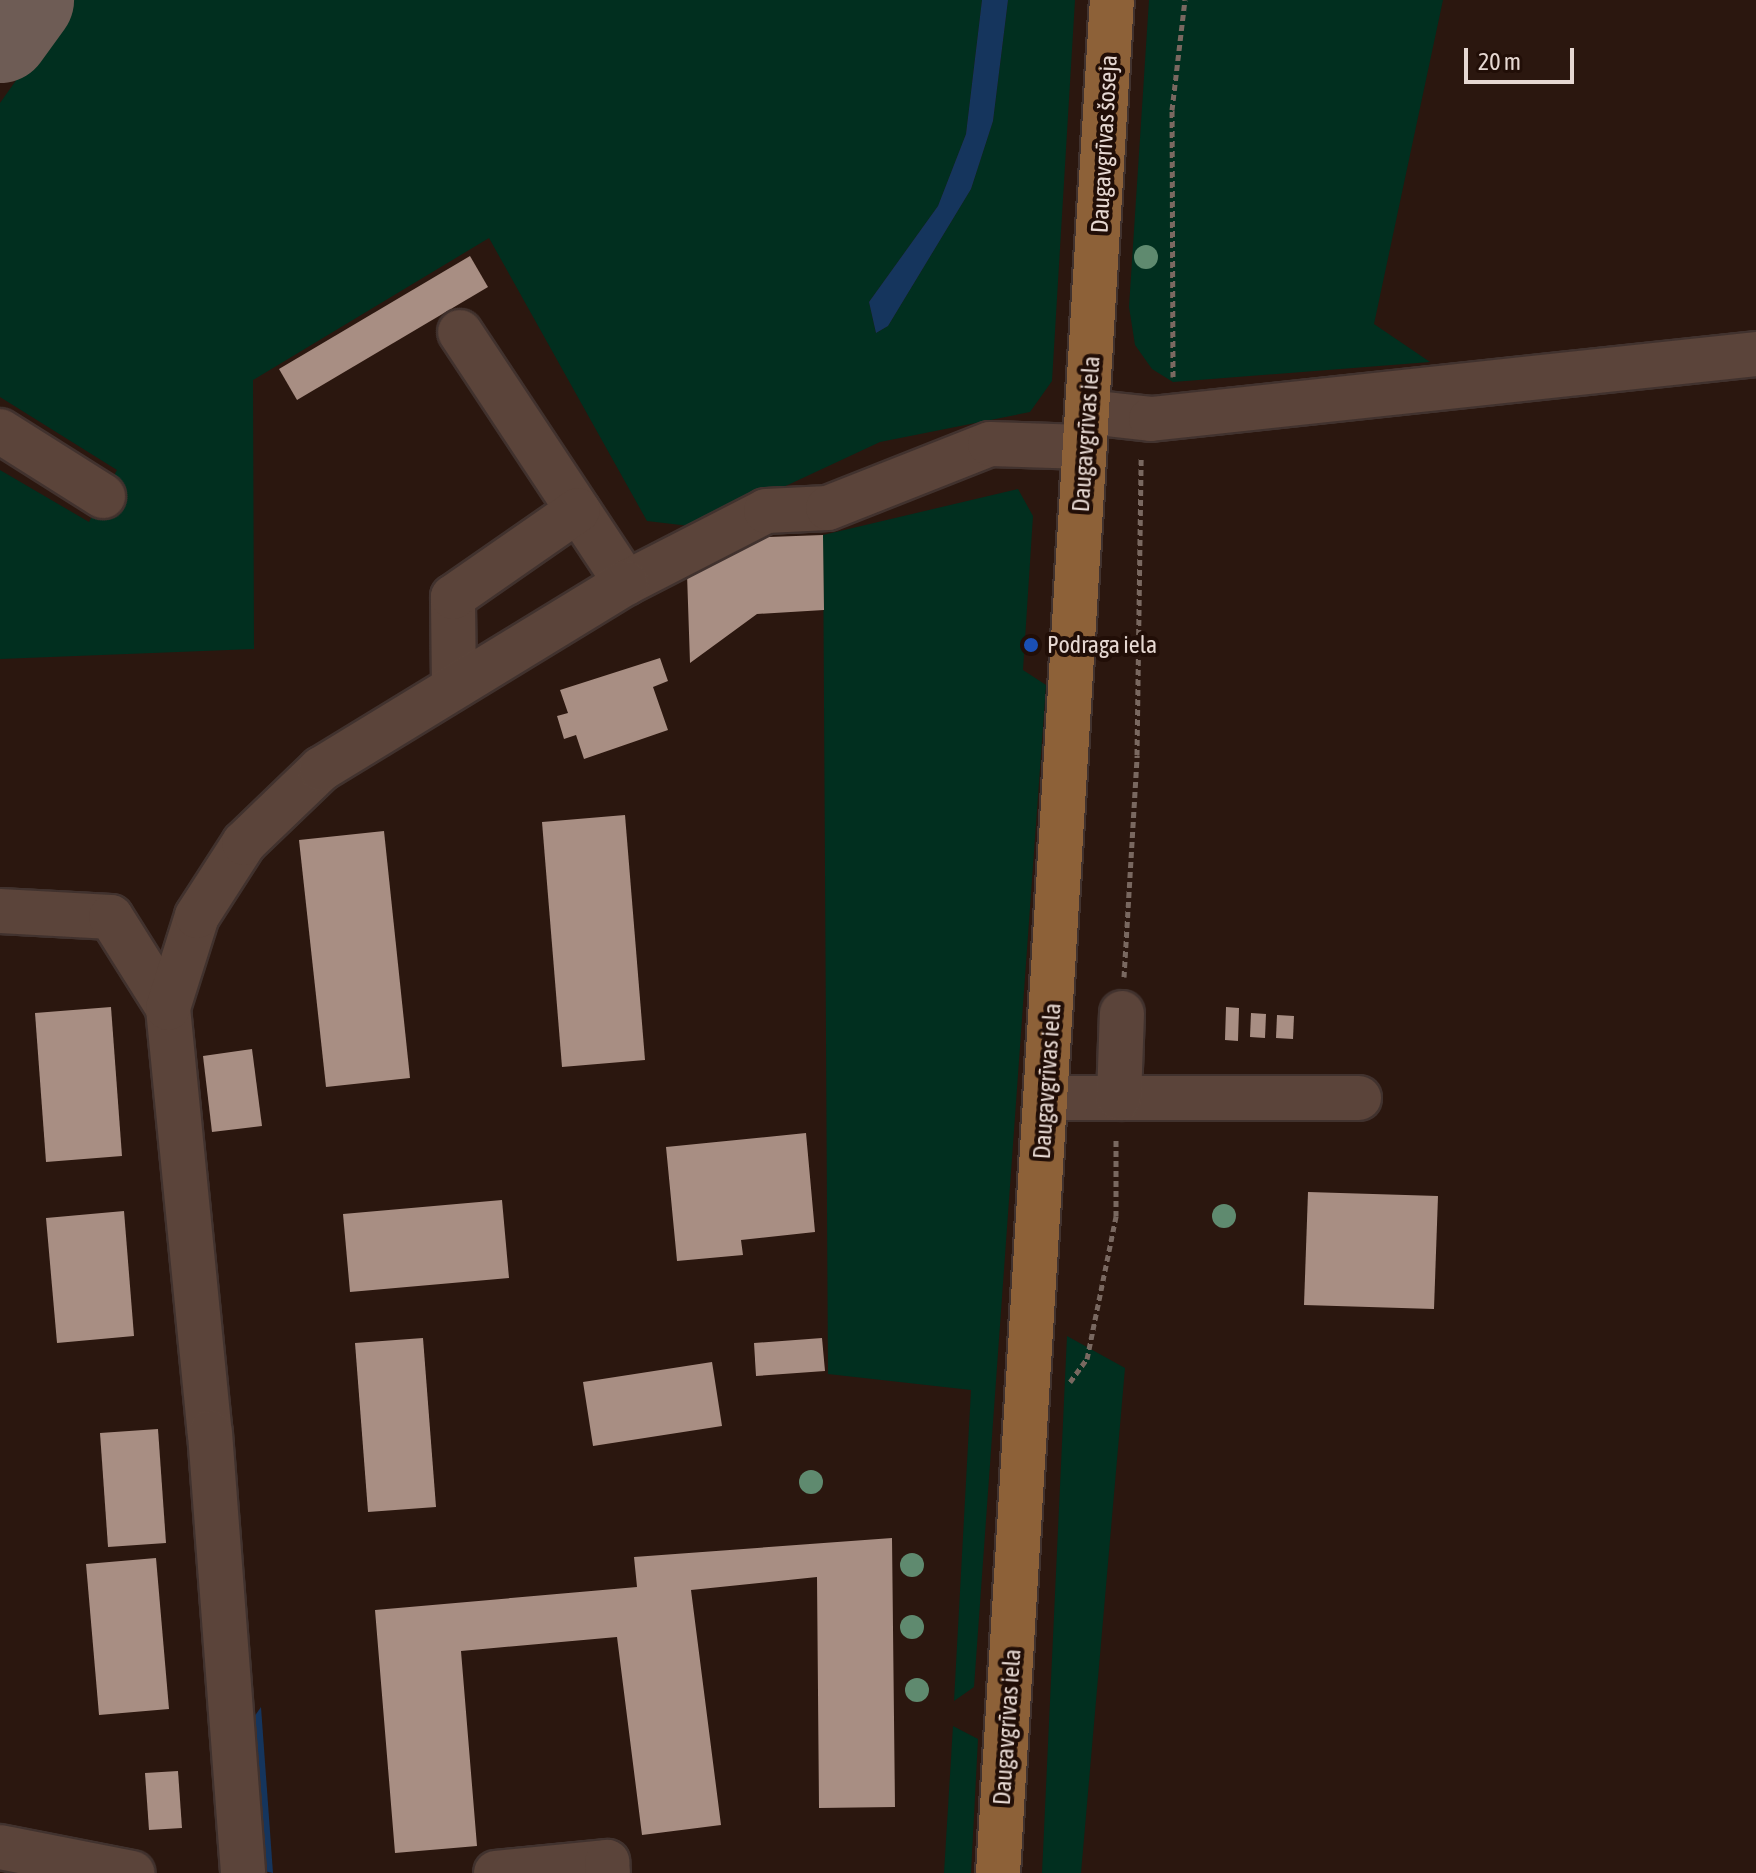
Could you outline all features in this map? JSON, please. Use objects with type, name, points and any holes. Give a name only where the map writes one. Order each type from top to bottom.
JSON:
[{"type":"main road","name":"Daugavgrīvas šoseja","points":[[1095,288],[1112,0]]},
{"type":"main road","name":"Daugavgrīvas iela","points":[[998,1873],[1095,288]]},
{"type":"lane","points":[[460,332],[626,583]]},
{"type":"lane","points":[[243,1873],[210,1433],[168,1008],[197,916],[244,843],[321,769],[454,685],[626,583],[766,511],[828,508],[990,444],[1151,419],[1756,354]]},
{"type":"lane","points":[[0,431],[103,496]]},
{"type":"lane","points":[[454,685],[453,597],[578,510]]},
{"type":"lane","points":[[0,911],[111,917],[168,1008]]},
{"type":"lane","points":[[1119,1098],[1122,1013]]},
{"type":"lane","points":[[1046,1098],[1359,1098]]},
{"type":"lane","points":[[0,1847],[132,1873]]},
{"type":"lane","points":[[496,1873],[607,1862],[608,1873]]},
{"type":"path","points":[[1122,1013],[1143,537],[1139,463],[1151,419],[1173,382],[1172,110],[1185,0]]},
{"type":"path","points":[[1059,1396],[1087,1359],[1116,1216],[1119,1098]]},
{"type":"green space","points":[[73,0],[982,0],[966,134],[938,206],[869,302],[876,333],[888,326],[971,189],[993,121],[1008,0],[1075,0],[1052,381],[1030,412],[880,442],[698,527],[647,521],[489,238],[253,380],[254,649],[0,659],[0,470],[89,522],[117,470],[0,397],[0,103]]},
{"type":"green space","points":[[1149,0],[1443,0],[1374,324],[1430,362],[1173,382],[1152,369],[1135,345],[1129,307]]},
{"type":"green space","points":[[1018,489],[1033,516],[1023,670],[1046,685],[974,1687],[954,1701],[971,1390],[828,1374],[823,535]]},
{"type":"green space","points":[[1067,1336],[1125,1368],[1081,1873],[1042,1873]]},
{"type":"green space","points":[[953,1726],[978,1739],[971,1873],[944,1873]]},
{"type":"water","points":[[982,0],[1008,0],[993,121],[971,189],[888,326],[876,333],[869,302],[938,206],[966,134]]},
{"type":"water","points":[[261,1707],[273,1873],[264,1871],[252,1720]]},
{"type":"building","points":[[470,256],[488,287],[297,400],[279,369]]},
{"type":"building","points":[[823,535],[824,610],[757,614],[690,663],[687,574],[744,538]]},
{"type":"building","points":[[660,658],[668,681],[653,687],[668,730],[584,759],[576,735],[564,739],[557,716],[568,713],[560,690]]},
{"type":"building","points":[[625,815],[645,1060],[562,1067],[542,822]]},
{"type":"building","points":[[384,831],[410,1078],[326,1087],[299,840]]},
{"type":"building","points":[[111,1007],[122,1156],[46,1162],[35,1013]]},
{"type":"building","points":[[1226,1007],[1239,1008],[1238,1041],[1225,1040]]},
{"type":"building","points":[[1251,1013],[1266,1014],[1265,1038],[1250,1037]]},
{"type":"building","points":[[1277,1015],[1294,1016],[1293,1039],[1276,1038]]},
{"type":"building","points":[[252,1049],[262,1126],[212,1132],[203,1056]]},
{"type":"building","points":[[806,1133],[815,1232],[741,1240],[743,1255],[677,1261],[666,1147]]},
{"type":"building","points":[[1308,1192],[1438,1196],[1434,1309],[1304,1305]]},
{"type":"building","points":[[502,1200],[509,1278],[350,1292],[343,1214]]},
{"type":"building","points":[[124,1211],[134,1336],[57,1343],[46,1218]]},
{"type":"building","points":[[423,1338],[436,1507],[368,1512],[355,1343]]},
{"type":"building","points":[[822,1338],[825,1371],[756,1376],[754,1343]]},
{"type":"building","points":[[712,1362],[722,1426],[593,1446],[583,1382]]},
{"type":"building","points":[[158,1429],[166,1543],[108,1547],[100,1433]]},
{"type":"building","points":[[892,1538],[895,1807],[819,1808],[817,1577],[691,1590],[721,1825],[642,1835],[617,1637],[461,1651],[477,1846],[395,1853],[375,1610],[637,1587],[634,1557]]},
{"type":"building","points":[[156,1558],[169,1709],[99,1715],[86,1564]]},
{"type":"building","points":[[178,1771],[182,1828],[149,1830],[145,1773]]},
{"type":"taxiway","points":[[0,33],[24,0]]},
{"type":"place","name":"Podraga iela","points":[[1031,645]]}]
